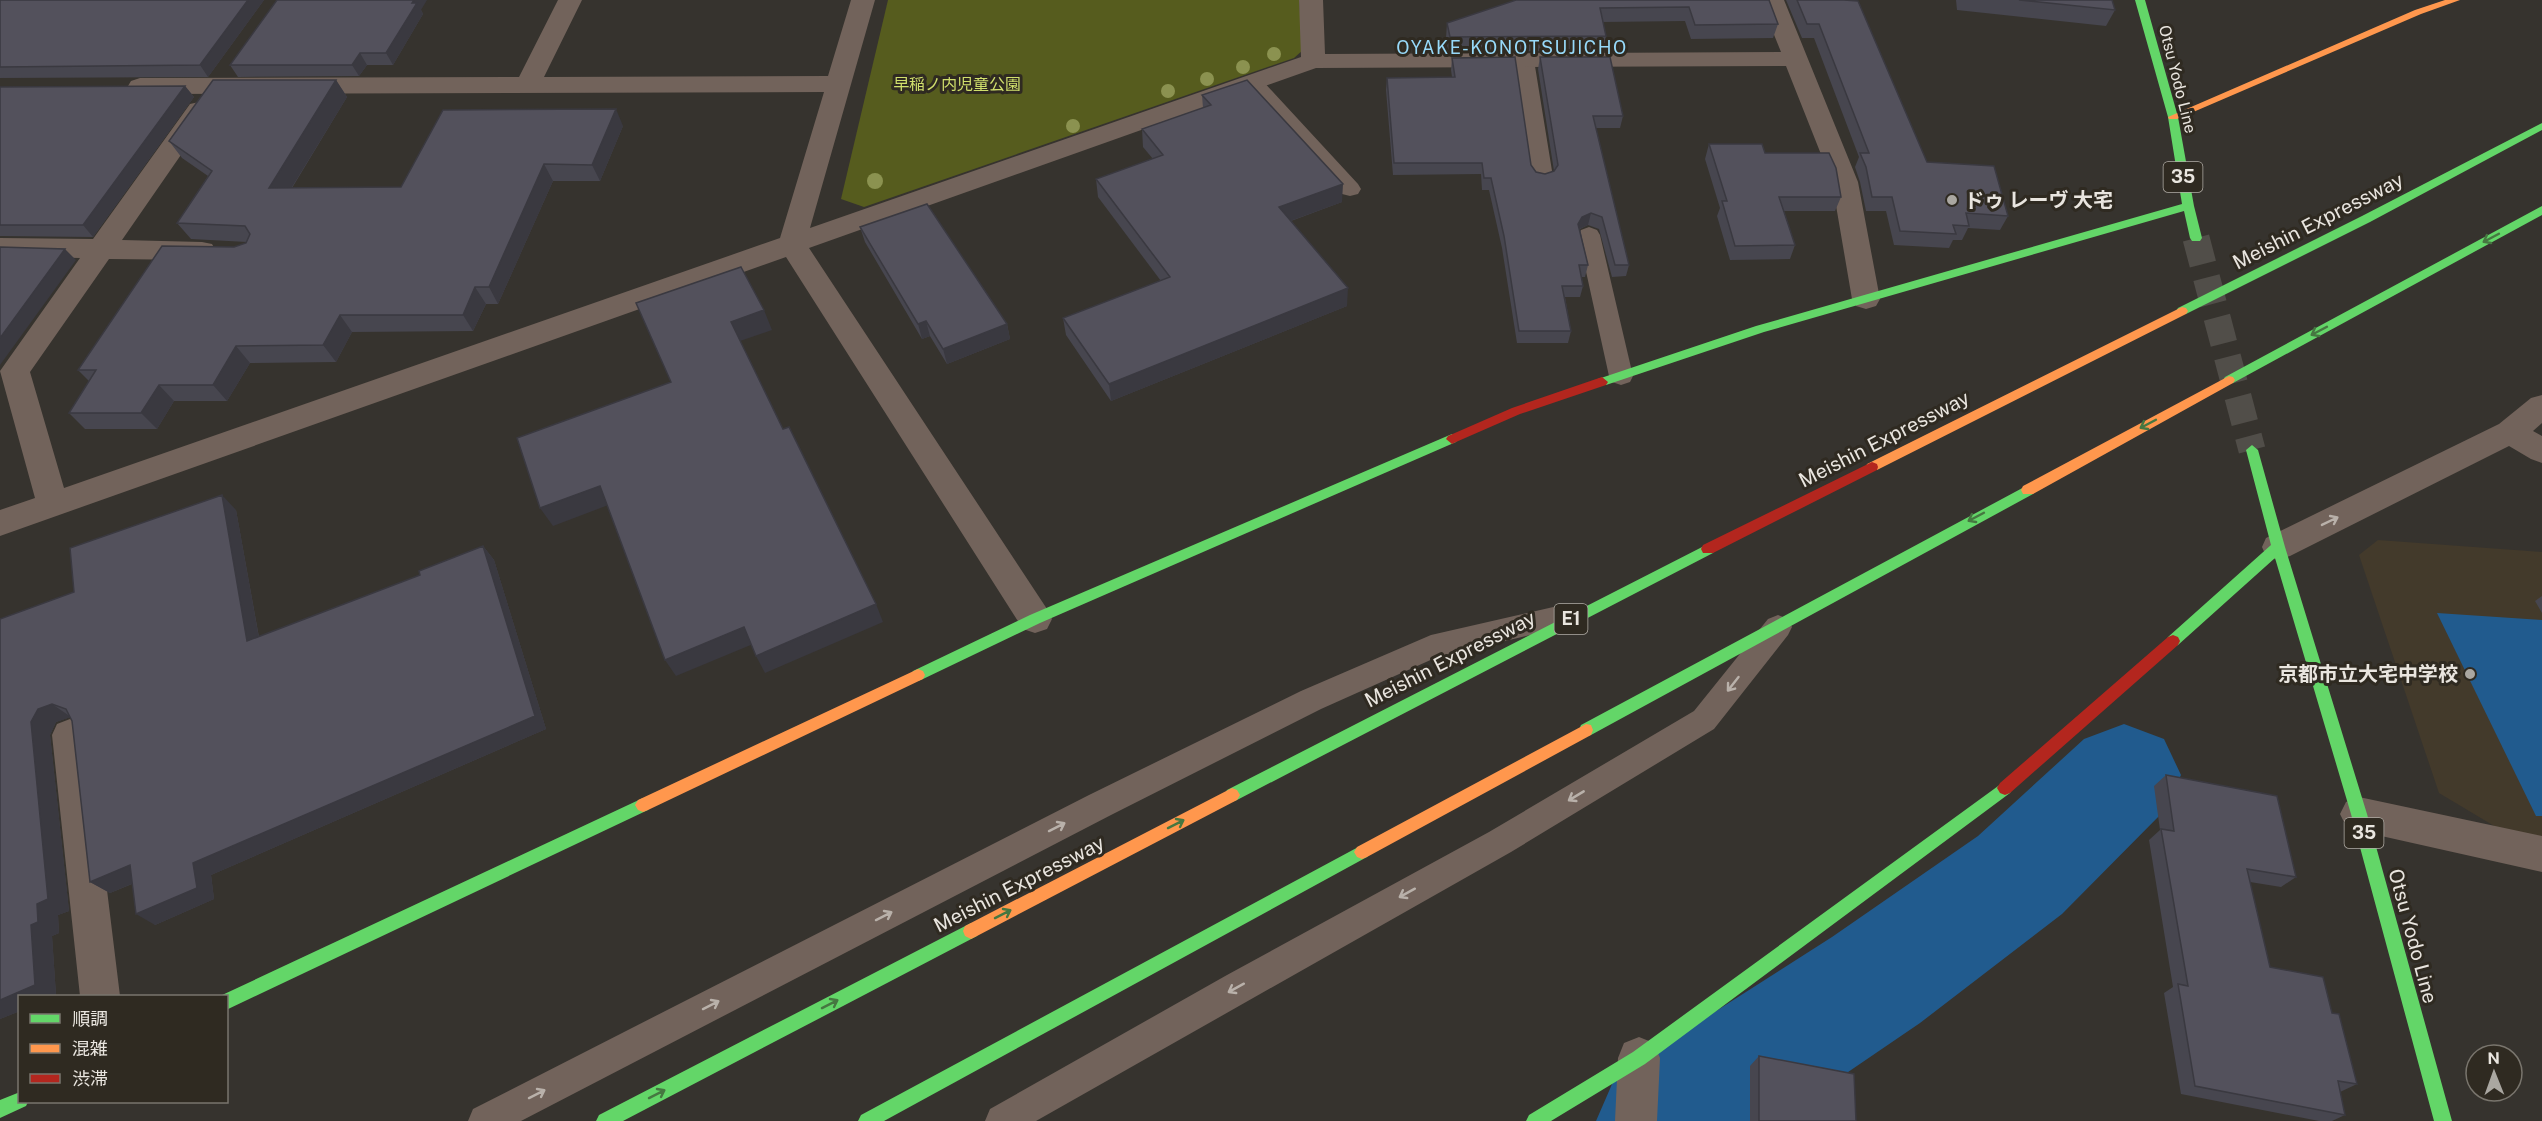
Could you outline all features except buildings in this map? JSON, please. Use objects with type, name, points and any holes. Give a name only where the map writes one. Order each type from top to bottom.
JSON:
[{"type":"main road","name":"Otsu Yodo Line","points":[[2140,0],[2173,117],[2188,206],[2196,238]]},
{"type":"main road","points":[[2173,117],[2418,12],[2455,0]]},
{"type":"main road","name":"Meishin Expressway","points":[[605,1121],[1585,611],[2355,225],[2542,126]]},
{"type":"main road","points":[[228,1001],[1035,619],[1516,411],[1760,329],[2188,206]]},
{"type":"main road","points":[[867,1121],[2542,210]]},
{"type":"main road","name":"Otsu Yodo Line","points":[[2252,450],[2278,547],[2359,814],[2443,1121]]},
{"type":"main road","points":[[1535,1121],[1639,1058],[2018,779],[2278,547]]},
{"type":"main road","points":[[0,1109],[18,1101]]},
{"type":"street","points":[[528,85],[570,0]]},
{"type":"street","points":[[863,0],[792,244],[1035,619]]},
{"type":"street","points":[[1311,0],[1314,61]]},
{"type":"street","points":[[1772,0],[1845,182],[1866,299]]},
{"type":"street","points":[[0,523],[1314,61],[1794,59]]},
{"type":"street","points":[[52,505],[8,371],[101,250],[224,76]]},
{"type":"street","points":[[114,87],[224,76],[528,85],[840,84]]},
{"type":"street","points":[[0,247],[224,252]]},
{"type":"street","points":[[2278,547],[2511,432],[2542,406]]},
{"type":"street","points":[[2511,432],[2542,452]]},
{"type":"street","points":[[70,735],[100,995]]},
{"type":"street","points":[[2359,814],[2542,854]]},
{"type":"street","points":[[1636,1121],[1639,1058]]},
{"type":"lane","points":[[1524,60],[1542,177]]},
{"type":"lane","points":[[1253,82],[1350,189]]},
{"type":"lane","points":[[1589,235],[1621,376]]},
{"type":"lane","points":[[485,1121],[1100,805],[1311,700],[1431,647],[1585,611]]},
{"type":"lane","points":[[1002,1121],[1239,986],[1500,842],[1704,720],[1782,622]]},
{"type":"shaded area","name":"京都市立大宅中学校","points":[[2378,540],[2542,552],[2542,842],[2511,836],[2439,793],[2359,555]]},
{"type":"green space","name":"早稲ノ内児童公園","points":[[888,0],[1299,0],[1303,50],[1294,58],[864,207],[841,199]]},
{"type":"water","points":[[2437,613],[2542,620],[2542,816],[2536,816]]},
{"type":"waterway","points":[[1662,1121],[1876,980],[2020,875],[2124,775]]},
{"type":"tunnel","points":[[2196,238],[2252,450]]},
{"type":"traffic: fast","points":[[2140,0],[2173,117],[2188,206],[2196,238]]},
{"type":"traffic: fast","points":[[2182,311],[2366,219],[2542,126]]},
{"type":"traffic: fast","points":[[1602,382],[1760,329],[2188,206]]},
{"type":"traffic: fast","points":[[2229,380],[2542,210]]},
{"type":"traffic: fast","points":[[918,675],[1035,619],[1452,439]]},
{"type":"traffic: fast","points":[[2252,450],[2278,547],[2359,814],[2443,1121]]},
{"type":"traffic: fast","points":[[1586,730],[2028,490]]},
{"type":"traffic: fast","points":[[2173,641],[2278,547]]},
{"type":"traffic: fast","points":[[1232,795],[1708,549]]},
{"type":"traffic: fast","points":[[1535,1121],[1639,1058],[2005,788]]},
{"type":"traffic: fast","points":[[228,1001],[643,805]]},
{"type":"traffic: fast","points":[[867,1121],[1362,852]]},
{"type":"traffic: fast","points":[[605,1121],[971,931]]},
{"type":"traffic: fast","points":[[0,1109],[18,1101]]},
{"type":"traffic: slow","points":[[2173,117],[2418,12],[2455,0]]},
{"type":"traffic: slow","points":[[1872,467],[2182,311]]},
{"type":"traffic: slow","points":[[2028,490],[2229,380]]},
{"type":"traffic: slow","points":[[643,805],[918,675]]},
{"type":"traffic: slow","points":[[1362,852],[1586,730]]},
{"type":"traffic: slow","points":[[971,931],[1232,795]]},
{"type":"traffic: jam","points":[[1452,439],[1516,411],[1602,382]]},
{"type":"traffic: jam","points":[[1708,549],[1872,467]]},
{"type":"traffic: jam","points":[[2005,788],[2173,641]]},
{"type":"place","name":"ドゥ レーヴ 大宅","points":[[1952,200]]},
{"type":"place","name":"京都市立大宅中学校","points":[[2470,674]]},
{"type":"district","name":"OYAKE-KONOTSUJICHO","points":[[1512,48]]}]
